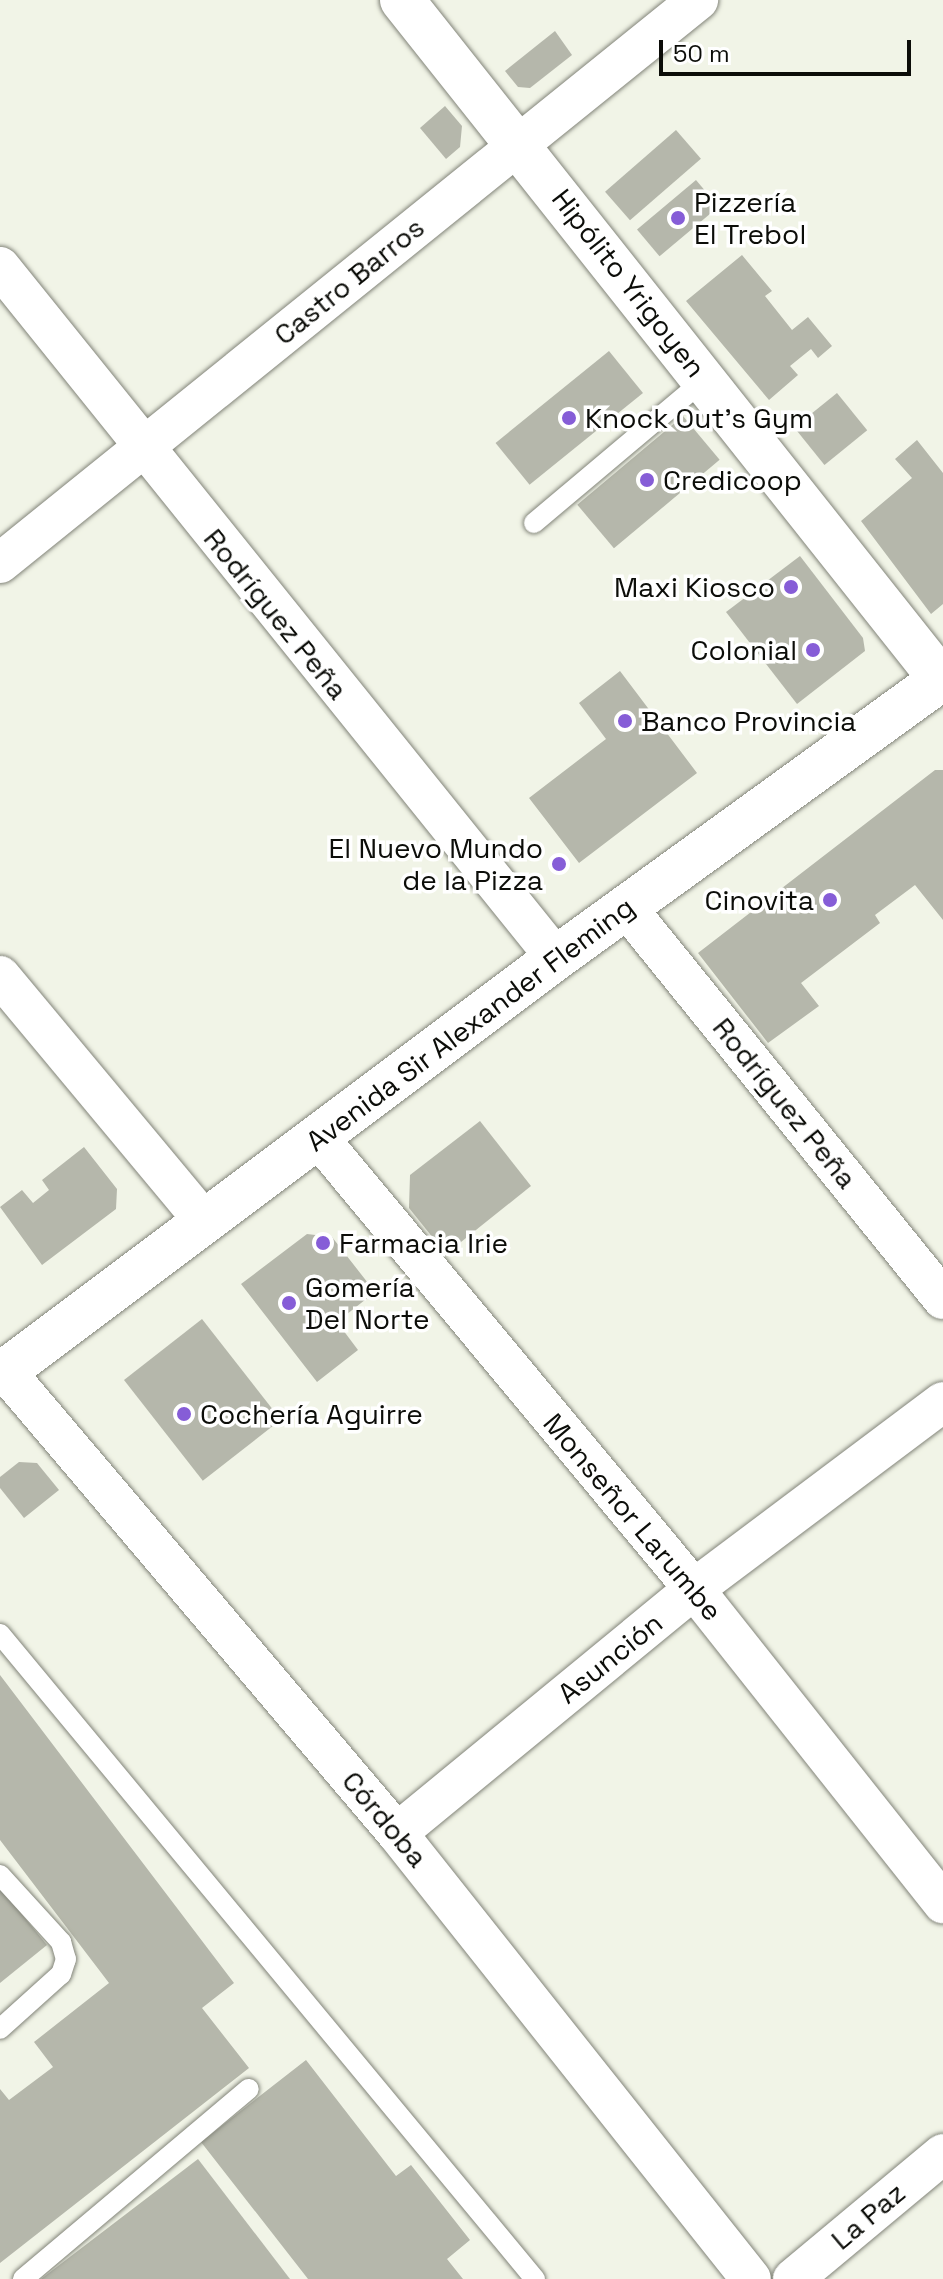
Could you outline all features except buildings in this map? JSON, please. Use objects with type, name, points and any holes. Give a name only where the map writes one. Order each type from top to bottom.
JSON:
[{"type":"main road","name":"Hipólito Yrigoyen","points":[[402,0],[942,680]]},
{"type":"main road","name":"Avenida Sir Alexander Fleming","points":[[2,1373],[556,958],[942,680]]},
{"type":"street","name":"Castro Barros","points":[[0,563],[698,0]]},
{"type":"street","name":"Rodríguez Peña","points":[[0,267],[142,448],[556,958]]},
{"type":"street","name":"Rodríguez Peña","points":[[626,907],[943,1299]]},
{"type":"street","points":[[0,976],[205,1222]]},
{"type":"street","name":"Monseñor Larumbe","points":[[317,1136],[694,1589],[943,1903]]},
{"type":"street","name":"Córdoba","points":[[2,1373],[397,1833],[751,2279]]},
{"type":"street","name":"Asunción","points":[[397,1833],[694,1589],[943,1402]]},
{"type":"street","name":"La Paz","points":[[793,2279],[943,2154]]},
{"type":"lane","points":[[534,523],[705,379]]},
{"type":"lane","points":[[0,1634],[535,2279]]},
{"type":"lane","points":[[0,1875],[61,1942],[66,1959],[61,1974],[0,2029]]},
{"type":"lane","points":[[23,2279],[249,2089]]},
{"type":"place","name":"Pizzería El Trebol","points":[[678,218]]},
{"type":"place","name":"Knock Out's Gym","points":[[569,418]]},
{"type":"place","name":"Credicoop","points":[[647,480]]},
{"type":"place","name":"Maxi Kiosco","points":[[791,587]]},
{"type":"place","name":"Colonial","points":[[813,650]]},
{"type":"place","name":"Banco Provincia","points":[[625,721]]},
{"type":"place","name":"El Nuevo Mundo de la Pizza","points":[[559,864]]},
{"type":"place","name":"Cinovita","points":[[830,900]]},
{"type":"place","name":"Farmacia Irie","points":[[323,1243]]},
{"type":"place","name":"Gomería Del Norte","points":[[289,1303]]},
{"type":"place","name":"Cochería Aguirre","points":[[184,1414]]}]
